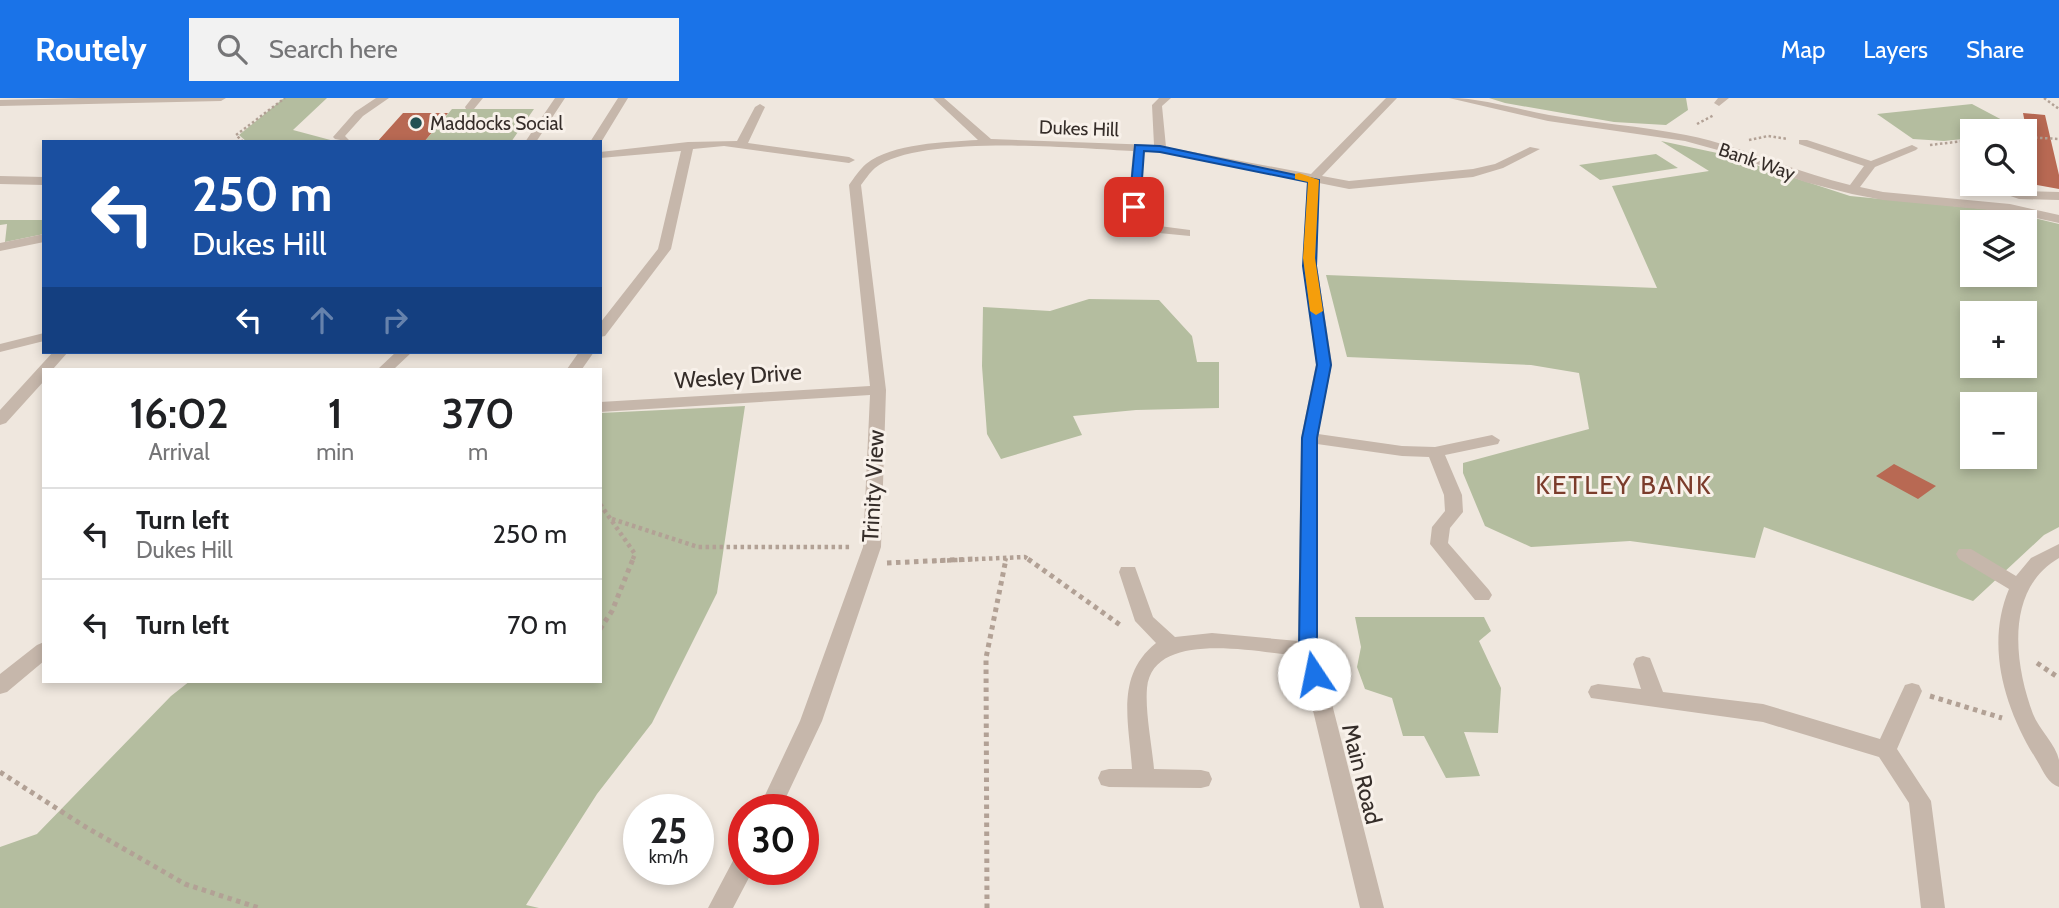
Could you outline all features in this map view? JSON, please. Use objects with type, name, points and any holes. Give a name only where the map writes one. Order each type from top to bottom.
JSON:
[{"type":"street","points":[[0,103],[79,99],[221,98]]},
{"type":"street","points":[[343,140],[339,137],[346,126],[365,107],[384,98]]},
{"type":"street","points":[[531,140],[560,98]]},
{"type":"street","points":[[597,140],[623,98]]},
{"type":"street","points":[[938,98],[988,143]]},
{"type":"street","points":[[1160,149],[1157,105],[1166,98]]},
{"type":"street","points":[[1313,180],[1392,98]]},
{"type":"street","name":"Bank Way","points":[[1454,98],[1548,118],[1669,135],[1729,150],[1809,179],[1852,190],[1883,196],[2010,208],[2059,219]]},
{"type":"street","points":[[741,145],[760,107]]},
{"type":"street","points":[[1803,142],[1871,165]]},
{"type":"street","name":"Dukes Hill","points":[[855,185],[859,175],[869,166],[895,154],[932,146],[988,143],[1160,149],[1349,185],[1449,177],[1499,166],[1534,149]]},
{"type":"street","points":[[602,330],[664,249],[688,145]]},
{"type":"street","points":[[602,155],[688,145],[741,145],[849,160]]},
{"type":"street","points":[[1139,148],[1134,207],[1138,227],[1185,233]]},
{"type":"street","points":[[1852,190],[1871,165],[1912,148]]},
{"type":"street","points":[[0,180],[42,181]]},
{"type":"street","name":"Main Road","points":[[1313,180],[1310,266],[1324,365],[1309,438],[1308,649],[1372,908]]},
{"type":"street","name":"Trinity View","points":[[777,794],[811,721],[869,555],[878,390],[855,185]]},
{"type":"street","points":[[2037,187],[2053,196]]},
{"type":"street","points":[[0,247],[42,237]]},
{"type":"street","points":[[0,348],[42,338]]},
{"type":"street","points":[[47,368],[59,354]]},
{"type":"street","points":[[386,368],[403,354]]},
{"type":"street","points":[[575,368],[585,354]]},
{"type":"street","points":[[0,420],[42,373]]},
{"type":"street","name":"Wesley Drive","points":[[602,407],[878,390]]},
{"type":"street","points":[[1309,438],[1402,451],[1435,452],[1492,440]]},
{"type":"street","points":[[1435,452],[1453,495],[1454,513],[1441,527],[1439,544],[1482,595]]},
{"type":"street","points":[[2059,550],[2032,567],[2020,587],[2011,614],[2007,647],[2023,716],[2059,778]]},
{"type":"street","points":[[1965,554],[2020,587]]},
{"type":"street","points":[[1128,572],[1137,605],[1146,621],[1171,646]]},
{"type":"street","points":[[1144,779],[1137,687],[1147,664],[1162,649],[1182,642],[1212,642],[1308,649]]},
{"type":"street","points":[[0,686],[42,652]]},
{"type":"street","points":[[1643,664],[1654,697]]},
{"type":"street","points":[[1886,750],[1912,691]]},
{"type":"street","points":[[1598,692],[1654,697],[1763,713],[1886,750],[1920,801],[1933,908]]},
{"type":"street","points":[[1109,778],[1201,779]]},
{"type":"street","points":[[720,908],[732,885]]},
{"type":"path","points":[[241,140],[236,135],[285,98]]},
{"type":"path","points":[[2044,98],[2059,109]]},
{"type":"path","points":[[1669,135],[1712,117],[1724,107],[1722,101]]},
{"type":"path","points":[[1729,150],[1751,138],[1768,136],[1803,142]]},
{"type":"path","points":[[2037,138],[2059,139]]},
{"type":"path","points":[[1912,148],[1960,142]]},
{"type":"path","points":[[602,506],[635,554],[612,611],[602,626]]},
{"type":"path","points":[[612,519],[698,547],[869,555],[1025,557],[1125,628]]},
{"type":"path","points":[[987,908],[986,658],[1006,558]]},
{"type":"path","points":[[2038,663],[2059,678]]},
{"type":"path","points":[[1912,691],[1998,718],[2023,716]]},
{"type":"path","points":[[0,772],[185,884],[259,908]]},
{"type":"green space","points":[[284,98],[327,98],[293,130],[330,140],[245,140],[239,135]]},
{"type":"green space","points":[[1489,98],[1686,98],[1688,110],[1666,125],[1614,122]]},
{"type":"green space","points":[[1972,104],[2000,119],[1960,119],[1960,139],[1944,141],[1913,139],[1877,114]]},
{"type":"green space","points":[[452,109],[534,109],[512,140],[426,140]]},
{"type":"green space","points":[[1661,141],[1722,154],[1850,196],[1996,210],[1960,210],[1960,287],[2037,287],[2037,219],[2059,224],[2059,527],[2044,535],[1973,601],[1764,527],[1755,558],[1630,541],[1531,547],[1485,526],[1463,473],[1463,463],[1589,429],[1579,373],[1531,365],[1347,357],[1326,275],[1657,288],[1612,186],[1709,171]]},
{"type":"green space","points":[[1656,154],[1678,168],[1600,180],[1579,165]]},
{"type":"green space","points":[[0,220],[42,220],[42,234],[5,242],[7,224],[0,225]]},
{"type":"green space","points":[[1089,299],[1159,300],[1192,336],[1197,362],[1219,362],[1219,408],[1136,410],[1073,416],[1082,435],[1001,459],[987,434],[982,366],[983,307],[1050,311]]},
{"type":"green space","points":[[745,406],[717,593],[652,723],[597,794],[526,905],[539,908],[0,908],[0,847],[37,834],[171,696],[187,683],[602,683],[602,413]]},
{"type":"green space","points":[[1355,617],[1484,617],[1491,631],[1479,641],[1501,688],[1498,733],[1464,732],[1480,776],[1446,778],[1424,736],[1403,736],[1392,698],[1365,689],[1357,667],[1361,647]]},
{"type":"building","name":"Maddocks Social","points":[[403,113],[448,113],[426,140],[379,140]]},
{"type":"building","points":[[2023,113],[2045,115],[2059,175],[2059,189],[2037,185],[2037,119],[2024,119]]},
{"type":"building","points":[[1894,464],[1936,486],[1918,499],[1876,476]]},
{"type":"slow traffic","points":[[1299,177],[1313,180],[1309,258],[1316,311]]},
{"type":"place","name":"Maddocks Social","points":[[416,123]]},
{"type":"district","name":"KETLEY BANK","points":[[1624,485]]},
{"type":"route","points":[[1134,207],[1139,148],[1160,149],[1313,180],[1309,258],[1324,365],[1309,438],[1308,649],[1314,674]]}]
